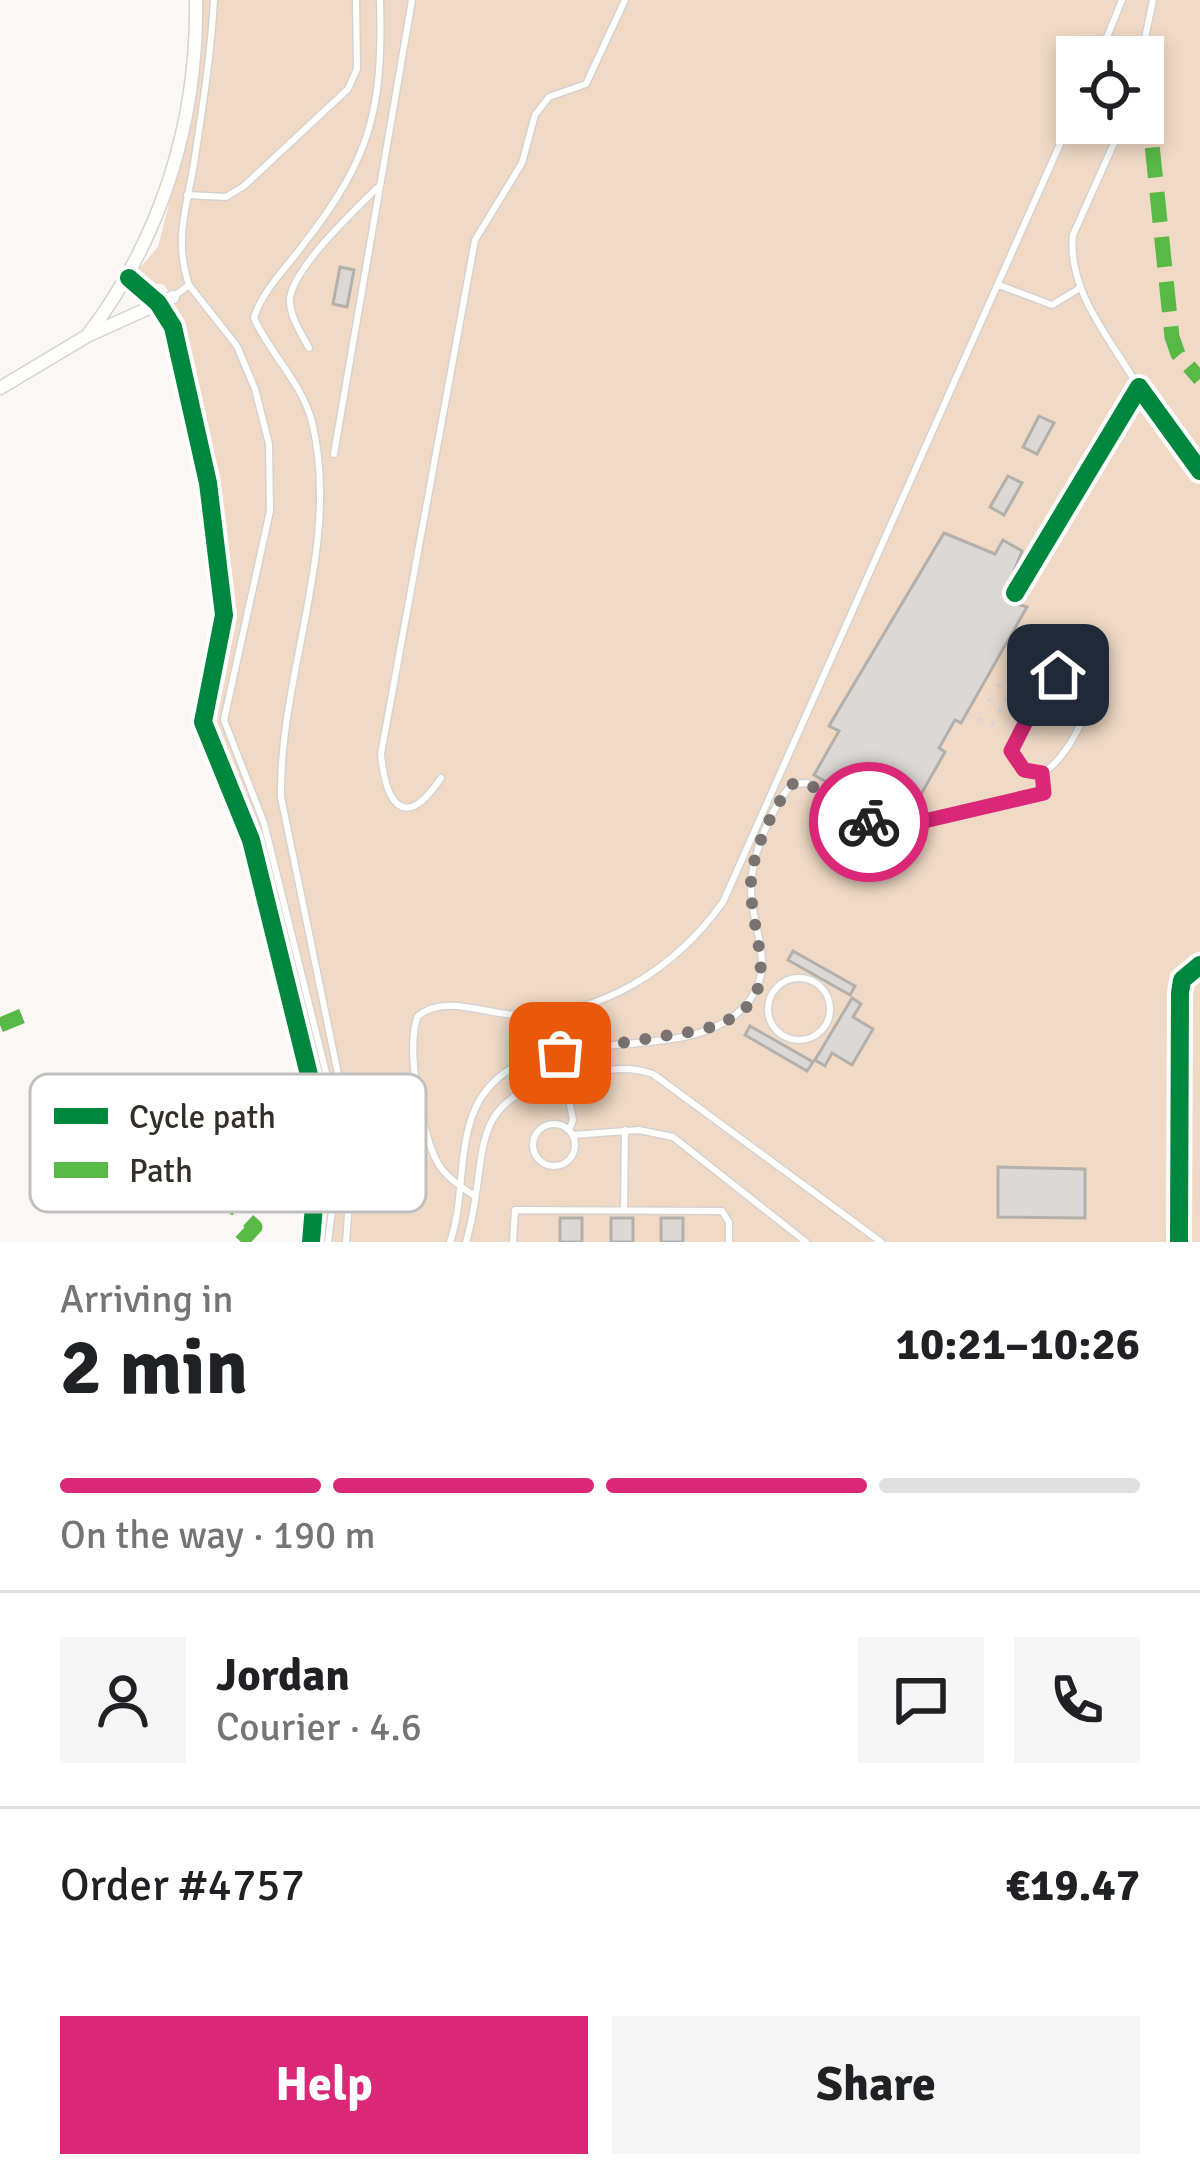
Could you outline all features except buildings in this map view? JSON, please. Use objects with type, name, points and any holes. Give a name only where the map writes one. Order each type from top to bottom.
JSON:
[{"type":"street","points":[[87,336],[129,278],[160,212],[180,146],[196,0]]},
{"type":"street","points":[[129,278],[158,303],[173,327],[190,394],[224,615],[203,701],[207,742],[251,840],[309,1074]]},
{"type":"street","points":[[0,388],[87,336],[173,297]]},
{"type":"street","points":[[1015,593],[1139,387],[1200,471]]},
{"type":"street","points":[[1179,1242],[1180,993],[1182,980],[1200,965]]},
{"type":"street","points":[[311,1242],[314,1212]]},
{"type":"lane","points":[[214,0],[179,255],[190,284],[236,346],[255,388],[268,444],[270,511],[224,720],[264,824],[325,1074]]},
{"type":"lane","points":[[187,195],[226,197],[244,186],[348,89],[357,69],[356,0]]},
{"type":"lane","points":[[338,1074],[281,797],[283,744],[316,526],[317,454],[305,404],[254,318],[266,294],[347,188],[364,154],[379,86],[380,0]]},
{"type":"lane","points":[[334,454],[412,0]]},
{"type":"lane","points":[[441,778],[427,800],[411,808],[395,805],[385,793],[381,754],[475,240],[522,163],[535,115],[549,97],[586,84],[625,0]]},
{"type":"lane","points":[[1108,36],[1122,0]]},
{"type":"lane","points":[[1146,36],[1153,0]]},
{"type":"lane","points":[[415,1074],[410,1049],[418,1016],[444,1004],[518,1015],[595,1002],[671,960],[722,902],[1060,144]]},
{"type":"lane","points":[[1114,144],[1073,235],[1071,254],[1080,288],[1139,387]]},
{"type":"lane","points":[[309,348],[290,303],[292,291],[316,254],[380,185]]},
{"type":"lane","points":[[173,297],[190,284]]},
{"type":"lane","points":[[999,285],[1052,305],[1080,288]]},
{"type":"lane","points":[[1066,674],[1083,684],[1088,701],[1054,766],[1042,773],[1018,766],[1012,758],[1012,741],[1045,684],[1066,674]]},
{"type":"lane","points":[[450,1242],[474,1111],[490,1085],[519,1063],[714,1026],[745,1006],[758,986],[764,956],[752,879],[773,816],[792,784],[807,783],[884,830],[1040,796],[1045,788],[1042,773]]},
{"type":"lane","points":[[788,980],[810,980],[829,1002],[826,1024],[810,1039],[788,1039],[768,1017],[771,994],[788,980]]},
{"type":"lane","points":[[758,986],[771,994]]},
{"type":"lane","points":[[560,1053],[566,1078],[571,1133],[575,1147],[566,1163],[548,1166],[534,1155],[532,1142],[541,1127],[559,1124],[571,1133],[625,1130],[673,1137],[806,1242]]},
{"type":"lane","points":[[466,1242],[493,1115],[507,1096],[530,1084],[623,1067],[653,1074],[881,1242]]},
{"type":"lane","points":[[426,1123],[439,1166],[475,1196]]},
{"type":"lane","points":[[624,1209],[625,1130]]},
{"type":"lane","points":[[513,1242],[515,1210],[624,1209],[722,1211],[729,1222],[729,1242]]},
{"type":"lane","points":[[328,1242],[332,1212]]},
{"type":"lane","points":[[346,1242],[348,1212]]},
{"type":"path","points":[[977,718],[991,725],[1021,673],[1007,665]]},
{"type":"path","points":[[1015,682],[1024,688]]},
{"type":"path","points":[[996,684],[1010,692]]},
{"type":"path","points":[[987,699],[1001,707]]},
{"type":"path","points":[[1006,699],[1014,704]]},
{"type":"path","points":[[996,716],[1005,721]]},
{"type":"shaded area","points":[[200,0],[1200,0],[1200,1242],[316,1242],[317,1212],[426,1212],[426,1074],[311,1074],[256,846],[211,741],[208,712],[229,611],[207,444],[173,297],[163,284],[149,284],[136,272],[158,247],[184,145]]},
{"type":"marked path","points":[[1152,144],[1172,337],[1178,354],[1200,379]]},
{"type":"marked path","points":[[0,1025],[22,1016]]},
{"type":"marked path","points":[[239,1212],[255,1227],[241,1242]]},
{"type":"cycle path","points":[[129,278],[158,303],[173,327],[208,483],[224,615],[203,722],[251,840],[309,1074]]},
{"type":"cycle path","points":[[1015,593],[1139,387],[1200,471]]},
{"type":"cycle path","points":[[1179,1242],[1180,993],[1182,980],[1200,965]]},
{"type":"cycle path","points":[[311,1242],[314,1212]]},
{"type":"way so far","points":[[560,1053],[701,1030],[724,1022],[745,1006],[758,986],[764,956],[751,891],[755,864],[773,816],[792,784],[807,783],[869,822]]},
{"type":"route","points":[[869,822],[884,830],[1044,793],[1042,773],[1024,770],[1012,758],[1012,741],[1045,684],[1058,675]]}]
